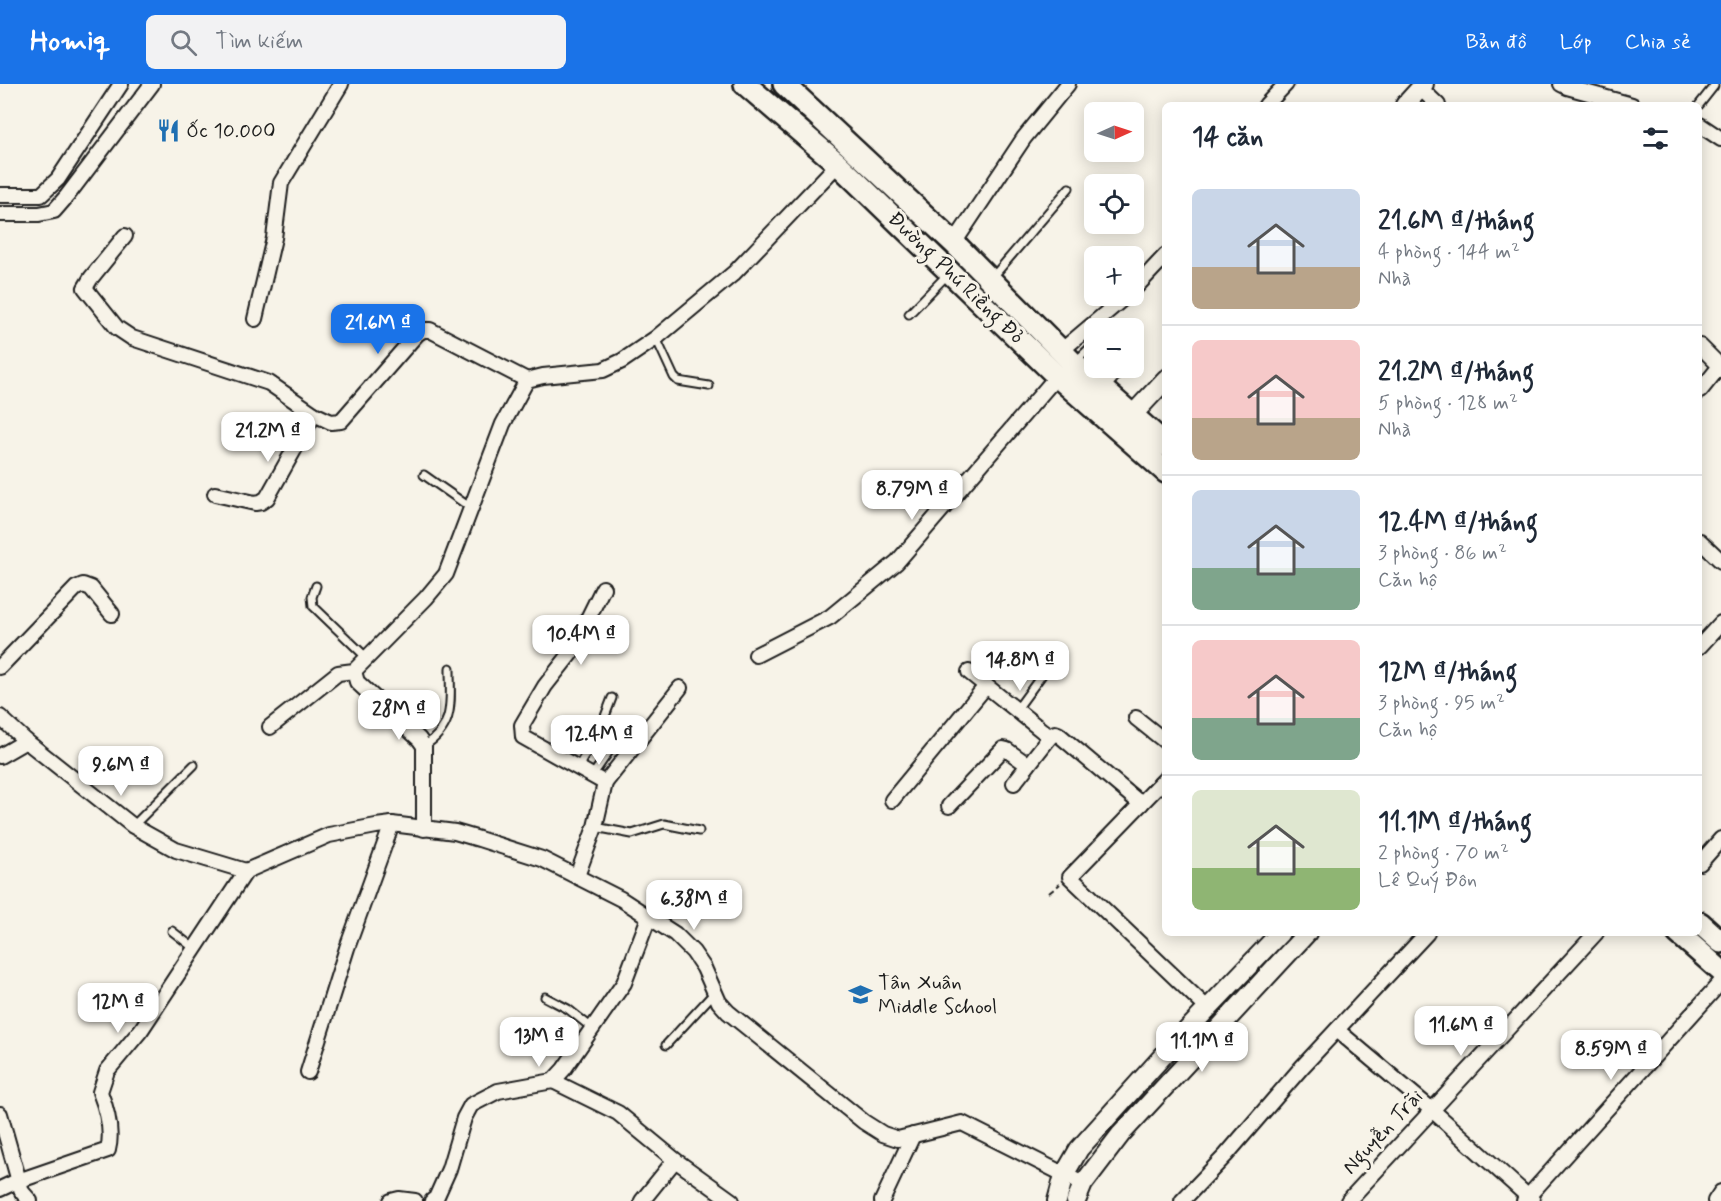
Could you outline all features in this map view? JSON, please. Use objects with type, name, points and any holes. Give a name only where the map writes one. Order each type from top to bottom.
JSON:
[{"type":"main road","name":"Đường Phú Riềng Đỏ","points":[[745,84],[838,164],[950,272],[1064,364],[1126,423],[1162,443]]},
{"type":"main road","name":"Đường Phú Riềng Đỏ","points":[[784,84],[954,243],[991,280],[1064,364],[1104,391],[1126,423],[1162,467]]},
{"type":"main road","points":[[1407,102],[1419,85]]},
{"type":"main road","points":[[1126,423],[1162,383]]},
{"type":"main road","points":[[1702,925],[1721,942]]},
{"type":"main road","points":[[1057,1201],[1064,1175],[1079,1149],[1277,936]]},
{"type":"main road","points":[[1076,1201],[1083,1184],[1120,1134],[1304,936]]},
{"type":"main road","points":[[1681,936],[1721,971]]},
{"type":"street","points":[[0,195],[41,195],[58,179],[121,84]]},
{"type":"street","points":[[0,214],[39,214],[54,210],[152,84]]},
{"type":"street","points":[[255,319],[274,238],[281,183],[341,84]]},
{"type":"street","points":[[954,243],[1024,138],[1068,84]]},
{"type":"street","points":[[1269,102],[1287,84]]},
{"type":"street","points":[[1561,84],[1620,102]]},
{"type":"street","points":[[1605,98],[1611,84]]},
{"type":"street","points":[[1419,85],[1435,102]]},
{"type":"street","points":[[1702,126],[1721,139]]},
{"type":"street","points":[[125,236],[90,278],[85,288],[117,328],[132,338],[269,382],[314,414],[331,422],[341,421],[423,330],[430,330],[527,380],[543,376],[603,370],[622,361],[656,338],[734,273],[838,164]]},
{"type":"street","points":[[1144,278],[1162,259]]},
{"type":"street","points":[[756,656],[830,617],[897,562],[1064,364],[1117,306]]},
{"type":"street","points":[[1702,348],[1721,366],[1702,389]]},
{"type":"street","points":[[270,727],[338,673],[354,671],[426,598],[446,574],[503,424],[527,380]]},
{"type":"street","points":[[215,494],[255,503],[267,498],[314,414]]},
{"type":"street","points":[[1702,543],[1721,561]]},
{"type":"street","points":[[0,667],[75,588],[83,585],[91,588],[111,614]]},
{"type":"street","points":[[603,588],[571,653],[545,686],[522,725],[523,737],[605,783]]},
{"type":"street","points":[[1702,644],[1721,623]]},
{"type":"street","points":[[354,671],[357,682],[424,746],[424,829]]},
{"type":"street","points":[[969,672],[1050,736]]},
{"type":"street","points":[[892,800],[986,686]]},
{"type":"street","points":[[577,876],[595,828],[605,783],[681,688]]},
{"type":"street","points":[[0,717],[26,741],[133,826],[176,850],[246,871]]},
{"type":"street","points":[[1136,718],[1162,739]]},
{"type":"street","points":[[1014,783],[1050,736],[1058,734],[1141,804]]},
{"type":"street","points":[[0,756],[26,741]]},
{"type":"street","points":[[950,806],[1003,749],[1028,765]]},
{"type":"street","points":[[1162,782],[1070,877],[1208,1009]]},
{"type":"street","points":[[308,1072],[347,948],[392,824]]},
{"type":"street","points":[[0,1189],[108,1150],[111,1138],[100,1092],[107,1071],[141,1030],[246,871],[329,835],[392,824],[455,832],[479,838],[542,859],[621,899],[675,934],[693,952],[704,968],[714,993],[728,1012],[864,1122],[883,1134],[898,1138],[962,1123],[1083,1184]]},
{"type":"street","points":[[1702,861],[1721,839]]},
{"type":"street","points":[[553,1081],[564,1069],[624,983],[649,917]]},
{"type":"street","points":[[1182,1201],[1226,1155],[1302,1067],[1424,936]]},
{"type":"street","name":"Nguyễn Trãi","points":[[1348,1201],[1593,936]]},
{"type":"street","points":[[1337,1030],[1432,1110],[1529,1200],[1721,982]]},
{"type":"street","points":[[432,1201],[436,1198],[449,1169],[464,1118],[471,1105],[498,1091],[553,1081],[618,1113],[725,1199]]},
{"type":"street","points":[[0,1114],[17,1181],[22,1192],[30,1201]]},
{"type":"street","points":[[882,1201],[913,1135]]},
{"type":"street","points":[[642,1201],[675,1160]]},
{"type":"street","points":[[1715,1201],[1721,1192]]},
{"type":"street","points":[[391,1201],[399,1199],[415,1201]]},
{"type":"lane","points":[[1701,102],[1714,86]]},
{"type":"lane","points":[[991,280],[1069,188]]},
{"type":"lane","points":[[909,314],[950,272]]},
{"type":"lane","points":[[656,338],[678,381],[709,386]]},
{"type":"lane","points":[[1064,364],[1084,350]]},
{"type":"lane","points":[[1104,391],[1115,378]]},
{"type":"lane","points":[[424,475],[471,508]]},
{"type":"lane","points":[[315,586],[312,597],[313,606],[367,658]]},
{"type":"lane","points":[[424,746],[435,739],[446,725],[452,703],[450,668]]},
{"type":"lane","points":[[1017,709],[1047,668]]},
{"type":"lane","points":[[578,767],[599,732],[612,698]]},
{"type":"lane","points":[[592,776],[628,724]]},
{"type":"lane","points":[[133,826],[194,765]]},
{"type":"lane","points":[[595,828],[632,834],[664,824],[699,831]]},
{"type":"lane","points":[[172,931],[195,949]]},
{"type":"lane","points":[[666,1045],[714,993]]},
{"type":"lane","points":[[545,997],[568,1009],[592,1028]]},
{"type":"place","name":"Ốc 10.000","points":[[168,131]]},
{"type":"place","name":"Tân Xuân Middle School","points":[[860,995]]}]
